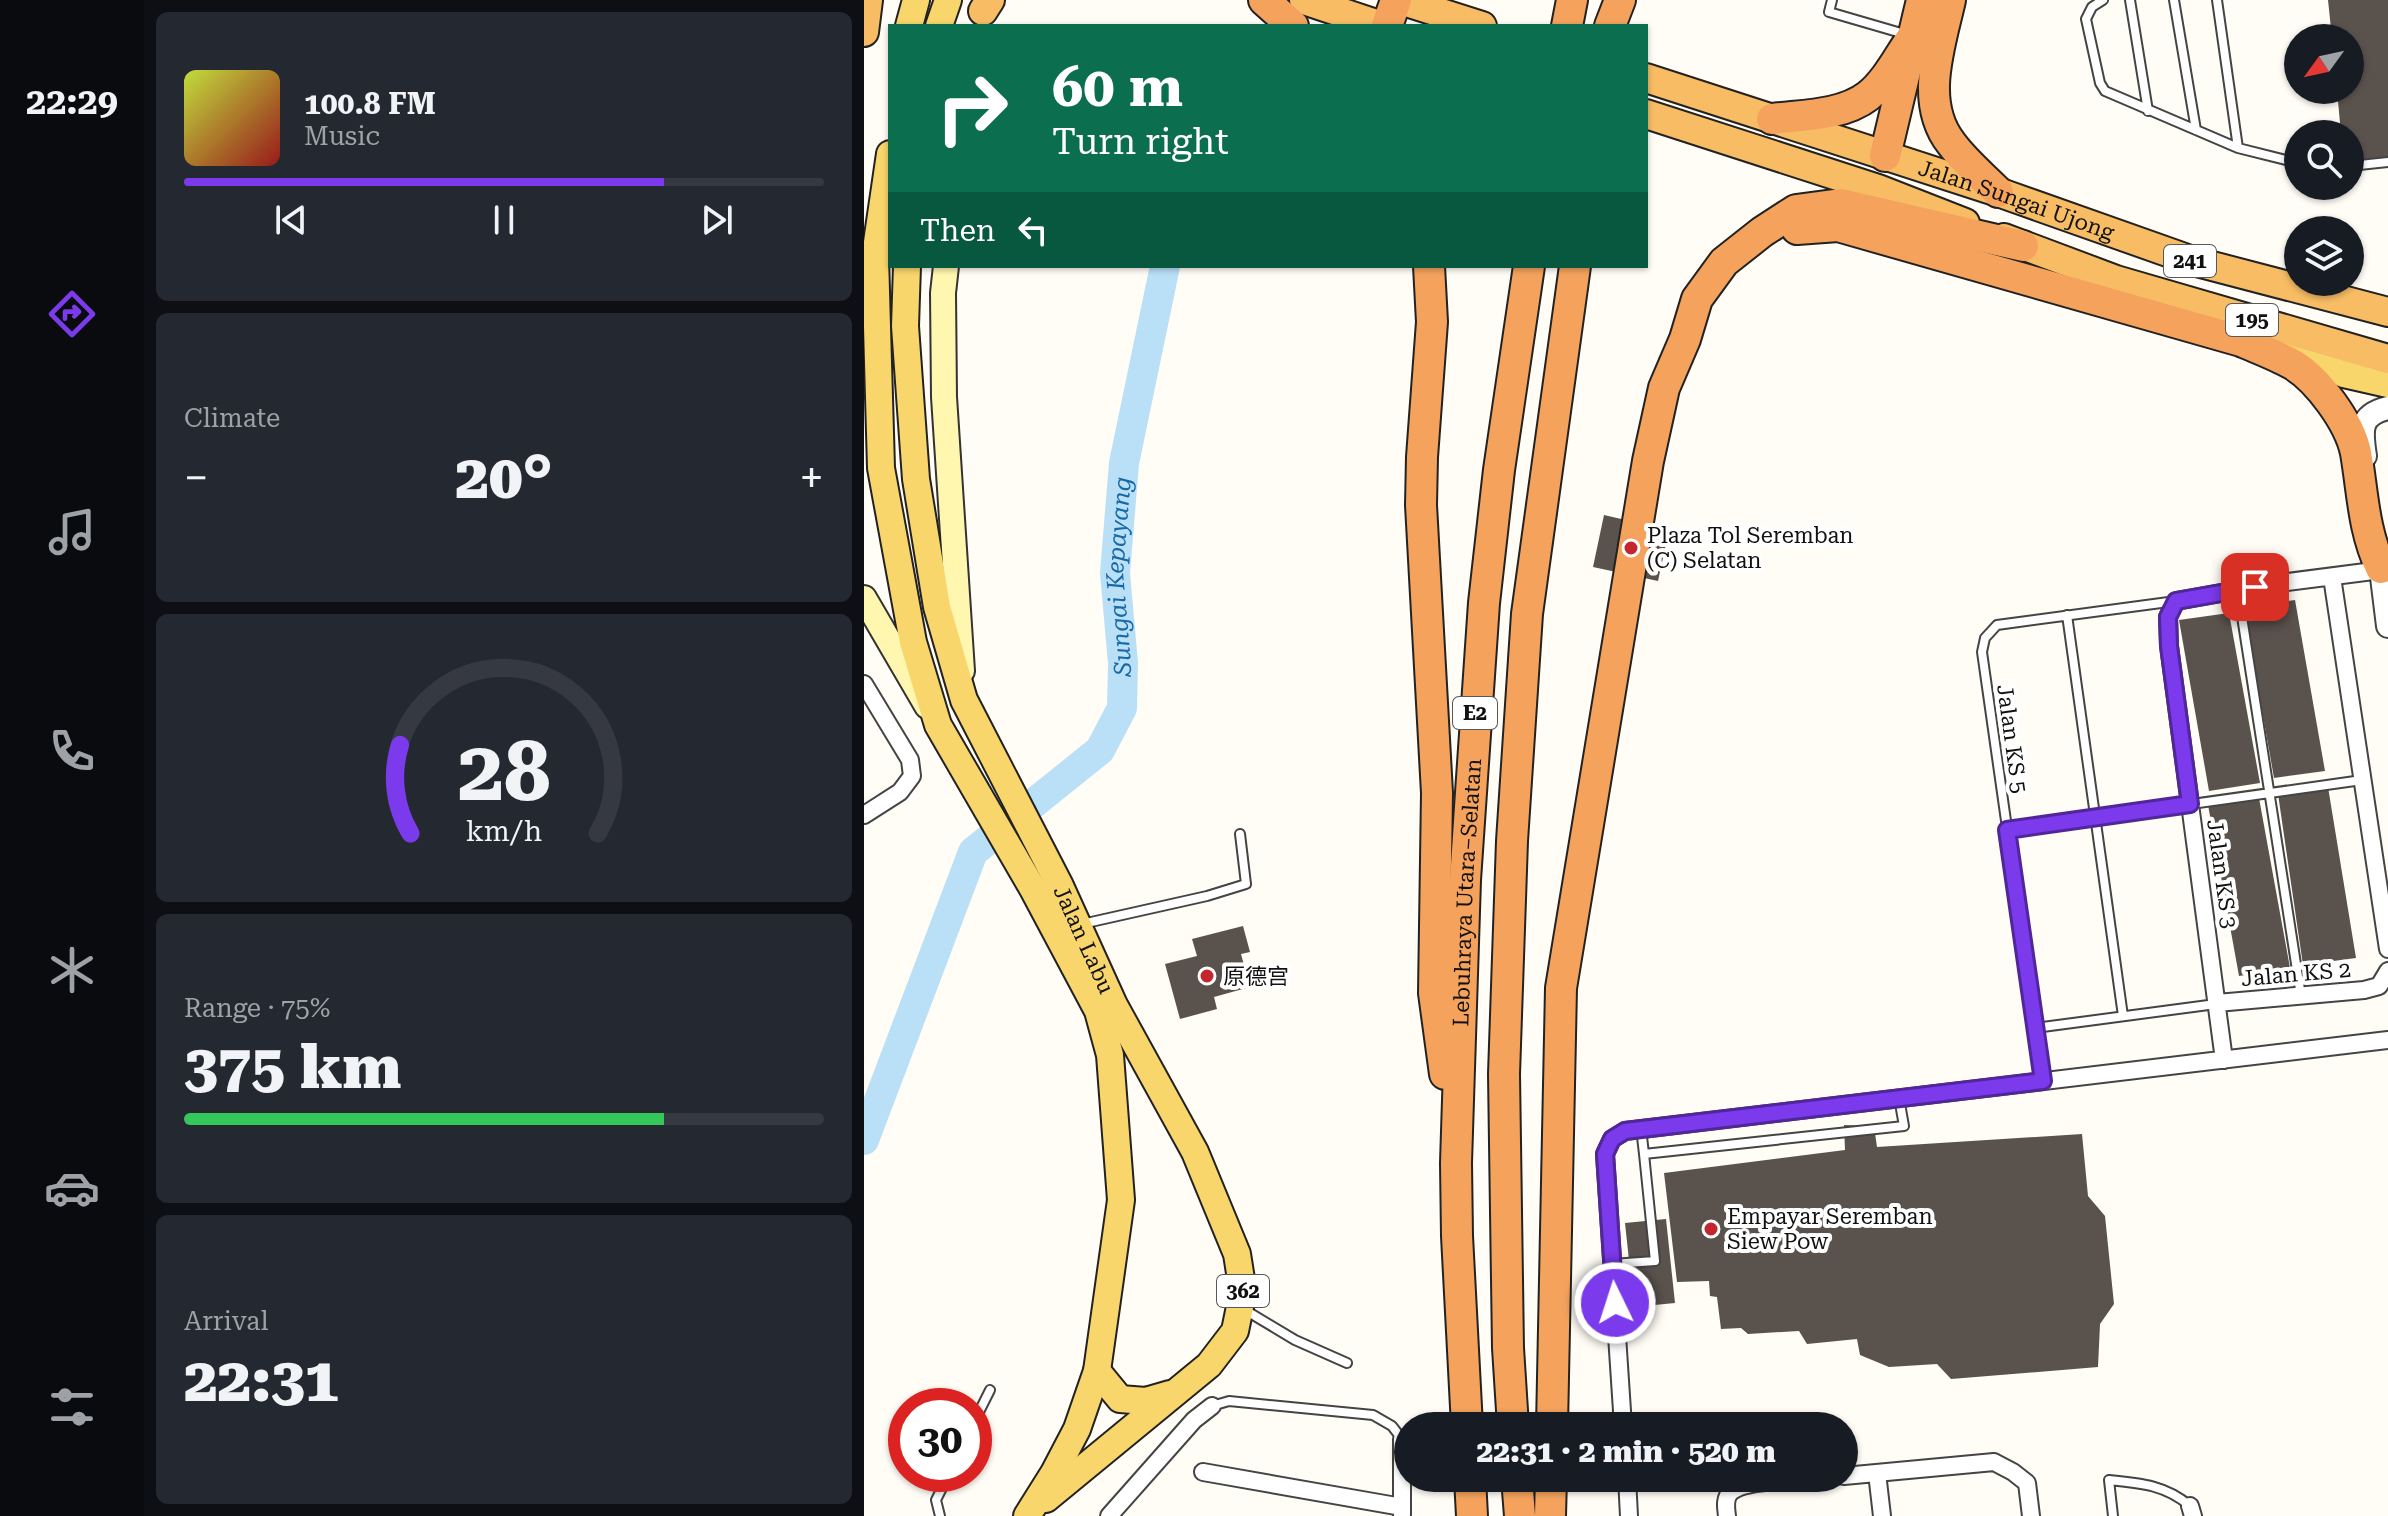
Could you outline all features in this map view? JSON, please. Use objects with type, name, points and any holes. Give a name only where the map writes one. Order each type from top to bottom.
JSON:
[{"type":"highway","points":[[864,32],[868,0]]},
{"type":"highway","points":[[1264,0],[1291,24]]},
{"type":"highway","points":[[1304,0],[1379,24]]},
{"type":"highway","points":[[1386,24],[1398,0],[1476,24]]},
{"type":"highway","points":[[1567,24],[1572,0]]},
{"type":"highway","points":[[1611,24],[1618,0]]},
{"type":"highway","points":[[1885,156],[1922,0]]},
{"type":"highway","points":[[1950,0],[1934,83],[1933,95],[1939,120],[1949,142],[1998,192]]},
{"type":"highway","points":[[1772,119],[1848,106],[1867,96],[1883,80],[1913,36]]},
{"type":"highway","name":"Jalan Sungai Ujong","points":[[1648,79],[1998,192],[2193,261],[2388,312]]},
{"type":"highway","name":"Jalan Sungai Ujong","points":[[1648,115],[1878,189],[2116,280]]},
{"type":"highway","points":[[1552,1412],[1561,988],[1648,461],[1664,388],[1685,339],[1697,299],[1724,262],[1796,210],[1841,204],[2023,246]]},
{"type":"highway","points":[[1762,232],[1838,226],[2241,341],[2294,365],[2326,396],[2346,426],[2355,449],[2369,541],[2381,569]]},
{"type":"highway","points":[[1429,268],[1432,322],[1421,505],[1437,793],[1434,993],[1456,1163]]},
{"type":"highway","name":"Lebuhraya Utara–Selatan","points":[[1466,1412],[1456,1163],[1465,880],[1484,603],[1501,454],[1529,268]]},
{"type":"highway","name":"Lebuhraya Utara–Selatan","points":[[1512,1412],[1508,1348],[1504,1074],[1512,841],[1527,614],[1575,268]]},
{"type":"highway","name":"195","points":[[2116,280],[2388,359]]},
{"type":"highway","points":[[1471,1492],[1472,1516]]},
{"type":"highway","points":[[1518,1492],[1520,1516]]},
{"type":"highway","points":[[1550,1516],[1551,1492]]},
{"type":"main road","points":[[864,39],[874,0]]},
{"type":"main road","points":[[910,24],[916,0]]},
{"type":"main road","points":[[940,24],[948,0]]},
{"type":"main road","points":[[888,168],[875,256],[881,468],[913,642],[938,725]]},
{"type":"main road","points":[[907,268],[905,326],[918,493],[937,607],[964,700]]},
{"type":"main road","name":"Jalan Labu","points":[[946,268],[943,293],[944,397],[964,700],[1060,886],[1114,1005],[1195,1152],[1237,1254],[1243,1292],[1235,1331],[1209,1365],[1029,1514]]},
{"type":"main road","points":[[2116,280],[2202,317],[2302,354],[2344,374],[2388,384]]},
{"type":"main road","name":"Jalan Labu","points":[[864,598],[1033,889],[1098,1011],[1110,1055],[1121,1200],[1097,1371],[1077,1429],[1029,1514]]},
{"type":"main road","points":[[1097,1371],[1120,1399],[1146,1401],[1177,1391]]},
{"type":"street","points":[[2388,408],[2375,411],[2366,419],[2362,433],[2388,626]]},
{"type":"street","points":[[2176,601],[2381,569]]},
{"type":"street","points":[[2332,577],[2388,949]]},
{"type":"street","name":"Jalan KS 3","points":[[2176,601],[2168,617],[2169,646],[2224,1060]]},
{"type":"street","points":[[864,684],[910,760],[912,776],[900,792],[864,815]]},
{"type":"street","name":"Jalan KS 2","points":[[2217,1003],[2364,990],[2383,978]]},
{"type":"street","points":[[1622,1412],[1605,1154],[1612,1139],[1625,1131],[2388,1040]]},
{"type":"street","points":[[1109,1516],[1194,1420],[1212,1406]]},
{"type":"street","points":[[1858,1475],[1994,1462],[2027,1483],[2031,1516]]},
{"type":"street","points":[[1203,1472],[1402,1512]]},
{"type":"street","points":[[1877,1473],[1882,1516]]},
{"type":"street","points":[[1628,1492],[1629,1516]]},
{"type":"street","points":[[1727,1516],[1725,1504],[1732,1492]]},
{"type":"lane","points":[[1832,0],[1829,12],[1913,36]]},
{"type":"lane","points":[[2103,0],[2092,7],[2086,19],[2100,83],[2111,95],[2238,148],[2284,160]]},
{"type":"lane","points":[[2130,0],[2148,111]]},
{"type":"lane","points":[[2174,0],[2196,130]]},
{"type":"lane","points":[[2217,0],[2238,148]]},
{"type":"lane","points":[[2364,165],[2388,162]]},
{"type":"lane","points":[[2238,590],[2301,996]]},
{"type":"lane","name":"Jalan KS 5","points":[[2043,1081],[1982,652],[1985,638],[1997,625],[2176,601]]},
{"type":"lane","points":[[2067,615],[2123,1016]]},
{"type":"lane","points":[[2007,830],[2363,780]]},
{"type":"lane","points":[[1077,925],[1207,896],[1246,884],[1240,834]]},
{"type":"lane","points":[[2035,1028],[2217,1003]]},
{"type":"lane","points":[[1644,1154],[1904,1126],[1899,1098]]},
{"type":"lane","points":[[1612,1264],[1655,1261],[1641,1128]]},
{"type":"lane","points":[[1240,1307],[1295,1340],[1347,1363]]},
{"type":"lane","points":[[1212,1406],[1229,1401],[1373,1415],[1394,1429]]},
{"type":"lane","points":[[2113,1516],[2109,1480],[2154,1485],[2178,1495],[2192,1511]]},
{"type":"lane","points":[[940,1492],[936,1500],[940,1516]]},
{"type":"building","points":[[2328,0],[2388,0],[2388,157],[2364,160],[2364,120],[2340,120],[2338,104],[2364,104],[2364,24],[2331,24]]},
{"type":"building","name":"Plaza Tol Seremban (C) Selatan","points":[[1604,515],[1669,530],[1658,581],[1593,567]]},
{"type":"building","points":[[2295,600],[2325,771],[2274,778],[2244,607]]},
{"type":"building","points":[[2229,613],[2260,783],[2209,791],[2179,620]]},
{"type":"building","points":[[2328,787],[2356,958],[2303,965],[2278,794]]},
{"type":"building","points":[[2259,798],[2290,968],[2239,976],[2208,805]]},
{"type":"building","name":"原德宫","points":[[1243,926],[1250,952],[1241,954],[1250,987],[1214,997],[1217,1009],[1180,1019],[1165,964],[1197,956],[1192,939]]},
{"type":"building","points":[[1844,1125],[1874,1126],[1877,1147],[2082,1134],[2088,1196],[2105,1216],[2114,1304],[2100,1324],[2098,1367],[1951,1379],[1937,1364],[1889,1367],[1860,1355],[1857,1339],[1807,1344],[1799,1331],[1748,1334],[1741,1328],[1721,1329],[1717,1297],[1710,1296],[1709,1281],[1677,1282],[1664,1173],[1845,1150]]},
{"type":"building","points":[[1666,1219],[1675,1303],[1634,1307],[1625,1223]]},
{"type":"waterway","name":"Sungai Kepayang","points":[[864,1140],[973,852],[1100,750],[1122,708],[1123,663],[1115,573],[1124,463],[1165,268]]},
{"type":"place","name":"Plaza Tol Seremban (C) Selatan","points":[[1631,548]]},
{"type":"place","name":"原德宫","points":[[1207,976]]},
{"type":"place","name":"Empayar Seremban Siew Pow","points":[[1711,1229]]},
{"type":"route","points":[[1615,1303],[1605,1154],[1612,1139],[1625,1131],[2043,1081],[2007,830],[2190,804],[2168,617],[2176,601],[2255,587]]}]
